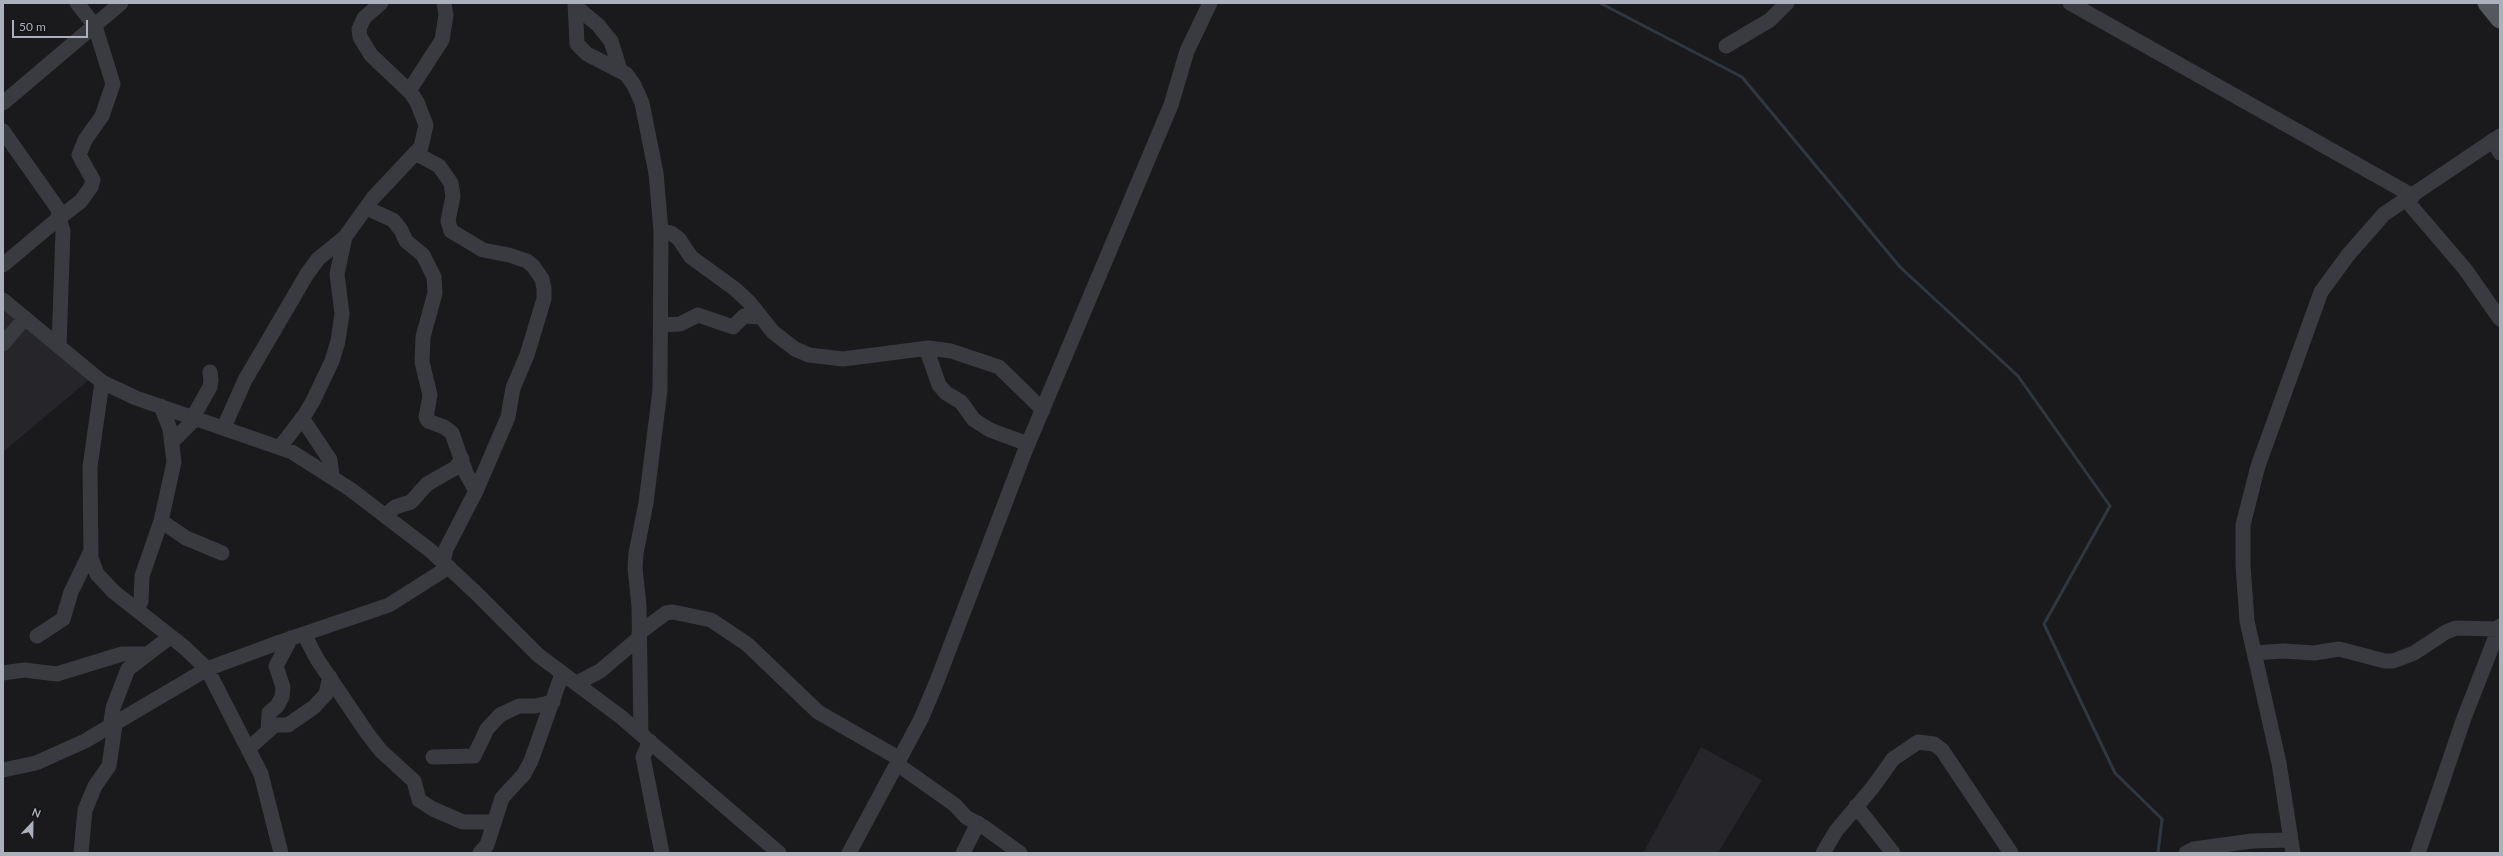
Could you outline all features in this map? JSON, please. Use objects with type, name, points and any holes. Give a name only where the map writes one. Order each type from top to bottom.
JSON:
[{"type":"main road","points":[[2487,3],[2500,19]]},
{"type":"street","points":[[3,265],[81,201],[91,187],[93,180],[79,155],[85,140],[102,116],[113,84],[95,26],[77,3]]},
{"type":"street","points":[[3,103],[95,26],[120,3]]},
{"type":"street","points":[[224,427],[245,380],[300,284],[318,259],[345,238],[389,179],[421,147],[426,125],[417,102],[410,91],[371,55],[360,37],[359,29],[364,18],[382,3]]},
{"type":"street","points":[[410,91],[442,40],[446,15],[444,3]]},
{"type":"street","points":[[849,853],[899,761],[937,681],[1028,444],[1171,105],[1186,51],[1210,3]]},
{"type":"street","points":[[1726,46],[1770,20],[1787,3]]},
{"type":"street","points":[[2070,3],[2410,198],[2500,319]]},
{"type":"street","points":[[575,4],[598,25],[611,41],[620,70]]},
{"type":"street","points":[[575,4],[577,44],[587,54],[620,70],[634,85],[642,102],[656,172],[661,231],[661,324],[657,418],[646,503],[636,553],[645,737],[643,757],[662,853]]},
{"type":"street","points":[[3,131],[58,209],[63,231],[59,347]]},
{"type":"street","points":[[2186,853],[2194,849],[2252,842],[2292,847],[2279,763],[2247,621],[2243,565],[2243,525],[2258,466],[2321,292],[2348,254],[2384,214],[2498,143]]},
{"type":"street","points":[[3,770],[36,763],[113,726],[208,669],[389,605],[446,564],[452,538],[476,491],[508,417],[513,388],[527,355],[544,299],[544,288],[542,279],[533,266],[527,261],[509,255],[483,250],[452,231],[448,221],[454,196],[451,183],[439,166],[415,153]]},
{"type":"street","points":[[366,208],[393,220],[401,230],[406,241],[423,255],[434,277],[435,293],[423,336],[422,362],[430,395],[426,420],[452,433],[466,473],[476,491]]},
{"type":"street","points":[[661,231],[671,233],[679,239],[691,257],[735,289],[749,302],[773,332],[795,349],[809,355],[843,359],[926,348],[958,352],[999,366],[1042,410]]},
{"type":"street","points":[[280,447],[302,418],[323,380],[338,341],[342,314],[337,274],[345,238]]},
{"type":"street","points":[[3,300],[102,382],[136,398],[280,447],[292,452],[332,476],[446,564],[538,655],[562,674],[577,683],[645,737],[779,853]]},
{"type":"street","points":[[661,324],[680,324],[698,315],[730,327],[737,325],[744,316],[760,316]]},
{"type":"street","points":[[3,344],[25,318]]},
{"type":"street","points":[[926,348],[939,385],[946,393],[961,402],[974,420],[990,430],[1028,444]]},
{"type":"street","points":[[172,442],[195,417],[210,387],[210,372]]},
{"type":"street","points":[[102,382],[90,467],[90,553],[101,580],[208,669],[260,774],[281,853]]},
{"type":"street","points":[[137,610],[141,601],[142,576],[161,521],[174,462],[172,442],[161,406]]},
{"type":"street","points":[[302,418],[330,460],[332,476]]},
{"type":"street","points":[[384,516],[395,507],[411,502],[426,484],[456,468],[462,459]]},
{"type":"street","points":[[161,521],[186,538],[222,553]]},
{"type":"street","points":[[37,636],[63,619],[71,592],[90,553]]},
{"type":"street","points":[[577,683],[600,671],[666,613],[672,612],[711,620],[747,644],[818,712],[899,761],[955,806],[966,817],[978,823],[1020,853]]},
{"type":"street","points":[[2254,653],[2273,651],[2314,653],[2339,650],[2385,661],[2393,661],[2414,653],[2446,632],[2456,628],[2499,628],[2494,657],[2418,853]]},
{"type":"street","points":[[298,636],[330,677],[382,751],[414,781],[419,800],[433,809],[463,822],[494,822]]},
{"type":"street","points":[[268,731],[269,713],[282,697],[283,687],[276,666],[298,636]]},
{"type":"street","points":[[81,853],[85,810],[95,786],[109,766],[113,726],[113,708],[128,669],[170,637]]},
{"type":"street","points":[[3,673],[24,670],[57,674],[122,654],[146,654]]},
{"type":"street","points":[[480,853],[487,845],[502,798],[524,774],[531,761],[562,674]]},
{"type":"street","points":[[248,749],[268,731],[279,724],[288,725],[314,707],[326,694],[330,677]]},
{"type":"street","points":[[433,757],[474,756],[487,729],[500,715],[519,706],[535,706],[553,702]]},
{"type":"street","points":[[1823,853],[1836,831],[1873,787],[1893,759],[1918,742],[1934,744],[1942,750],[2011,853]]},
{"type":"street","points":[[1856,806],[1893,853]]},
{"type":"street","points":[[963,853],[978,823]]},
{"type":"street","points":[[270,853],[277,836]]},
{"type":"shaded area","points":[[3,301],[90,379],[3,452]]},
{"type":"shaded area","points":[[1701,747],[1762,780],[1718,853],[1643,853]]},
{"type":"waterway","points":[[1600,3],[1742,77],[1900,267],[2018,376],[2110,506],[2044,624],[2115,773],[2162,819],[2158,853]]}]
